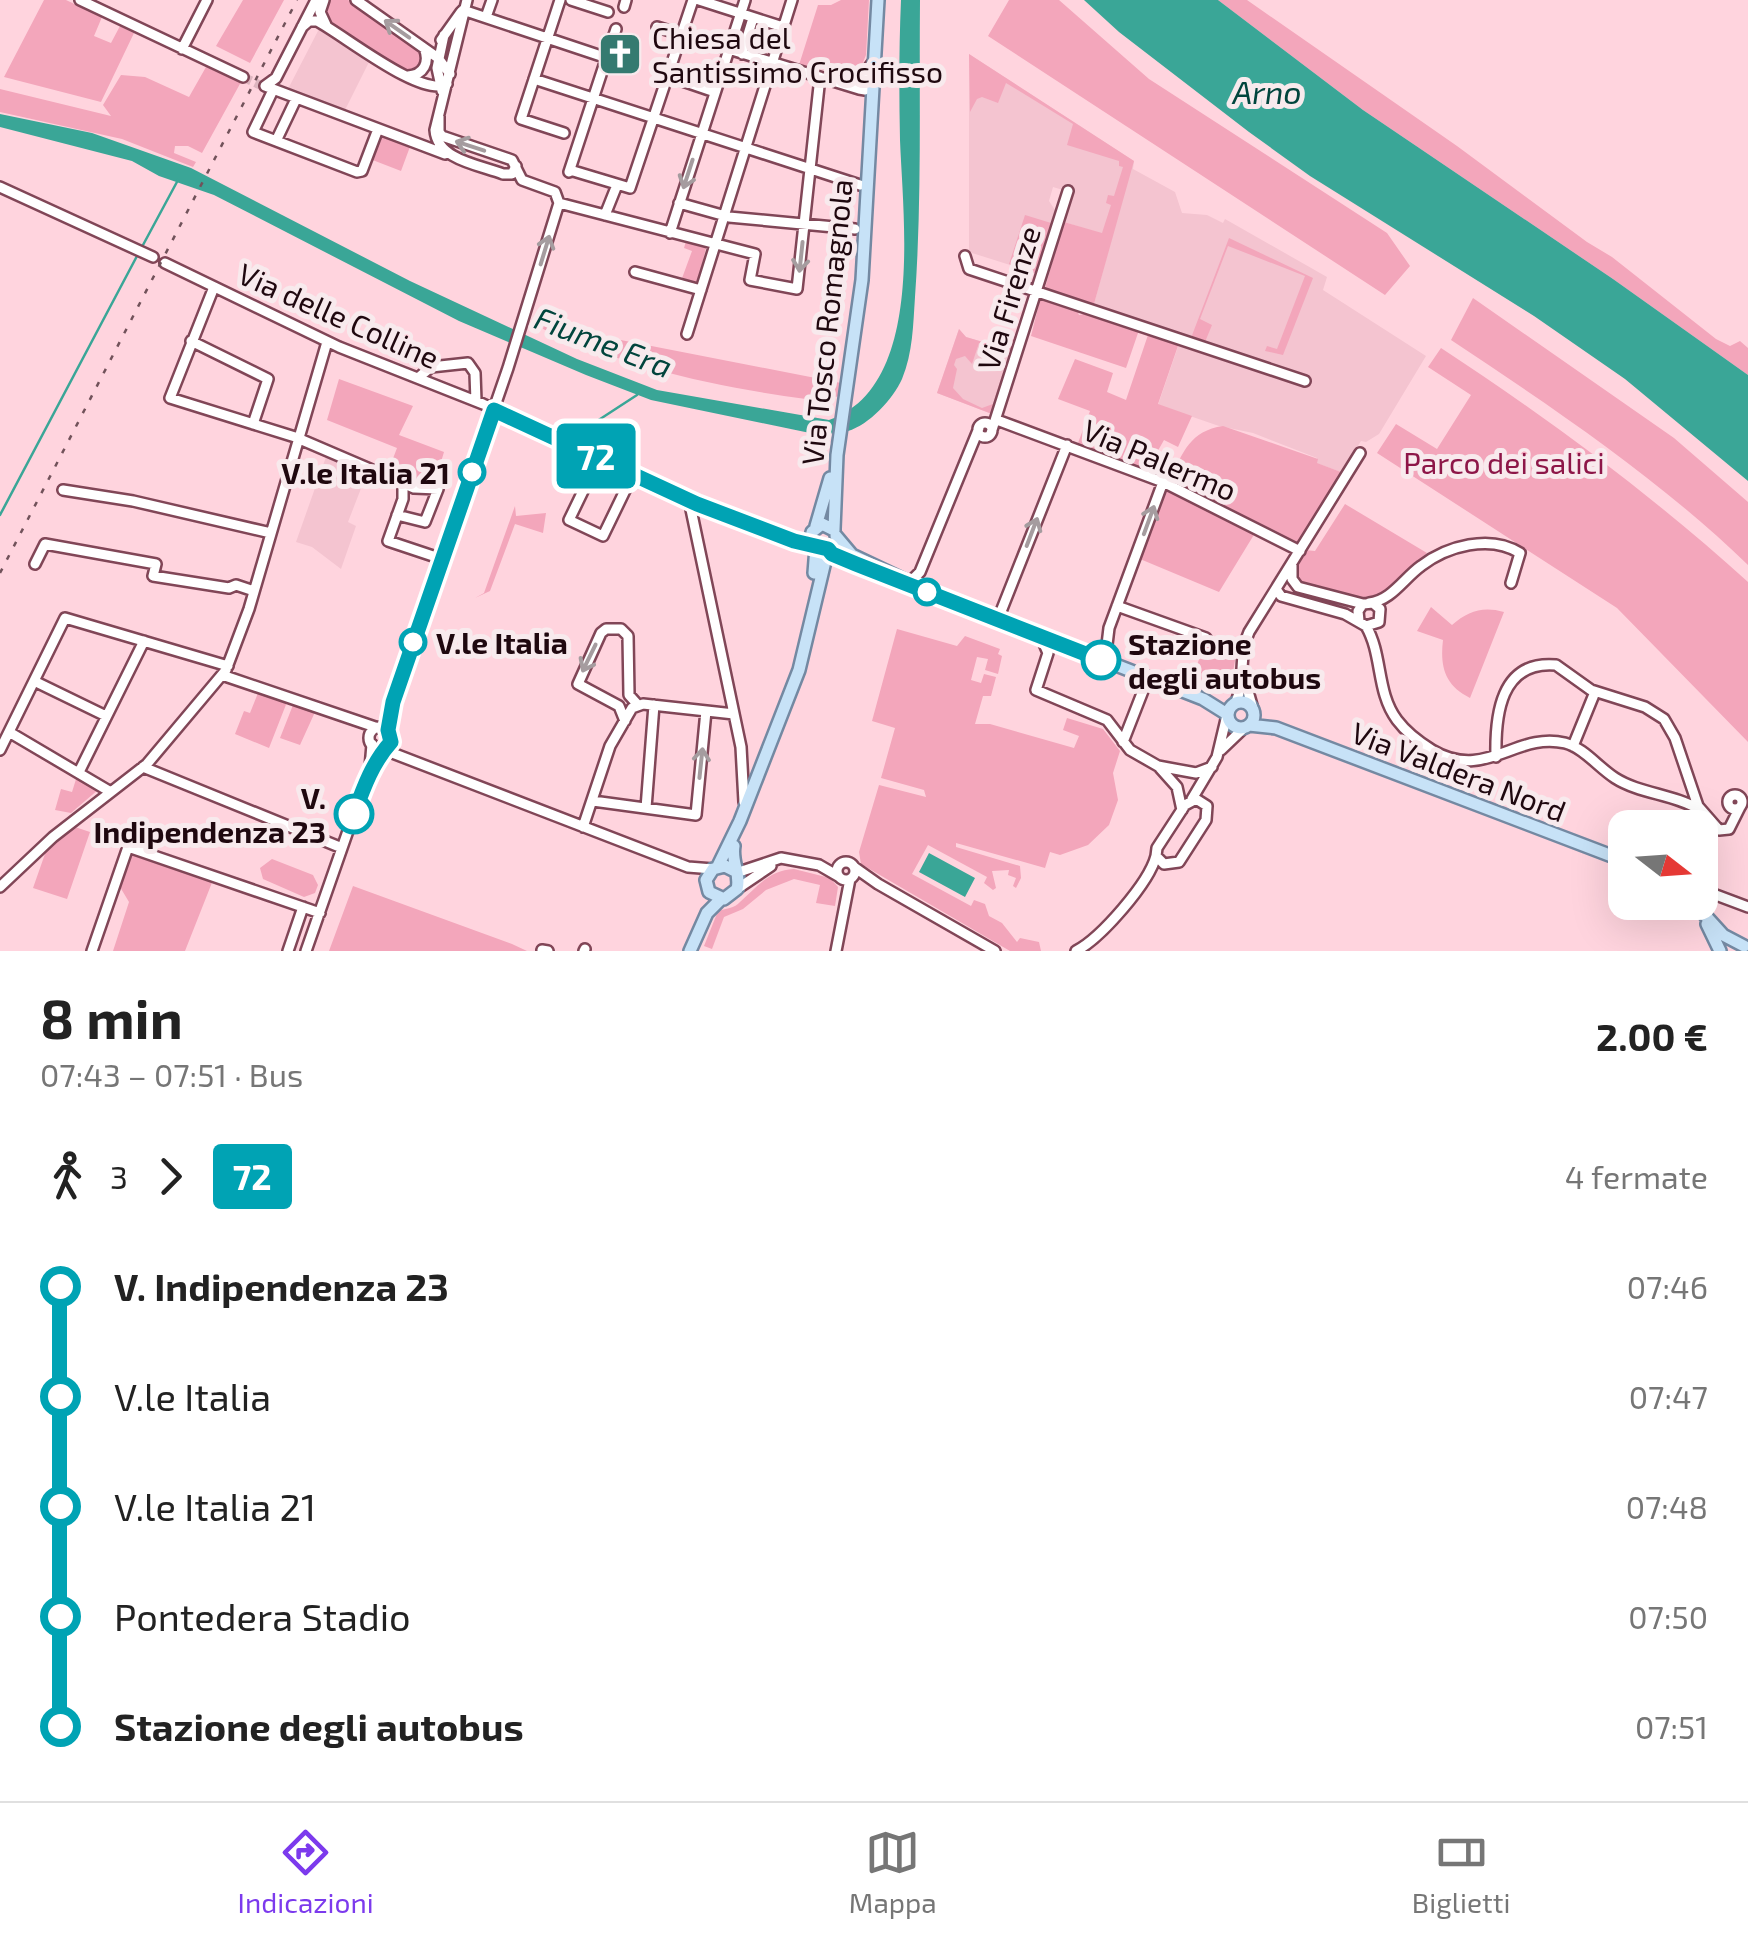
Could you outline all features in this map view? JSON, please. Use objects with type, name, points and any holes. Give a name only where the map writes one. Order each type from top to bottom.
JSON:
[{"type":"main road","name":"Via Tosco Romagnola","points":[[835,533],[837,455],[864,261],[878,0]]},
{"type":"main road","name":"Via Tosco Romagnola","points":[[814,529],[837,455]]},
{"type":"main road","points":[[827,524],[852,555],[934,594],[832,554],[822,548],[814,529],[827,524]]},
{"type":"main road","points":[[690,951],[711,906],[738,889],[732,854],[742,815],[788,694],[822,548],[835,533]]},
{"type":"main road","name":"Via Valdera Nord","points":[[934,594],[1231,709],[1246,702],[1276,728],[1608,854]]},
{"type":"main road","points":[[1231,709],[1232,724],[1246,727],[1253,710]]},
{"type":"main road","name":"Via Valdera Nord","points":[[1246,727],[1276,728]]},
{"type":"main road","points":[[697,934],[706,883],[742,815]]},
{"type":"main road","points":[[716,867],[728,866],[736,872]]},
{"type":"main road","points":[[706,883],[711,894],[721,899]]},
{"type":"main road","points":[[1703,920],[1720,951]]},
{"type":"main road","points":[[1709,920],[1742,948]]},
{"type":"street","points":[[80,0],[244,77]]},
{"type":"street","points":[[104,12],[110,0]]},
{"type":"street","points":[[182,49],[207,0]]},
{"type":"street","points":[[318,0],[322,20]]},
{"type":"street","points":[[318,0],[276,78],[266,87],[253,132],[359,173],[378,129]]},
{"type":"street","points":[[356,0],[431,52],[447,81]]},
{"type":"street","points":[[486,18],[492,0]]},
{"type":"street","points":[[560,0],[521,119],[564,133]]},
{"type":"street","points":[[571,0],[608,12]]},
{"type":"street","points":[[616,29],[569,172],[630,188],[696,0],[783,27]]},
{"type":"street","points":[[670,233],[744,0]]},
{"type":"street","points":[[688,334],[792,0]]},
{"type":"street","points":[[406,75],[417,75],[423,69],[427,57],[465,5]]},
{"type":"street","points":[[465,5],[486,18],[607,58]]},
{"type":"street","points":[[448,154],[435,138],[465,5]]},
{"type":"street","points":[[742,54],[753,18]]},
{"type":"street","points":[[302,27],[311,20],[322,20],[443,103]]},
{"type":"street","points":[[657,27],[865,90],[871,86]]},
{"type":"street","points":[[431,52],[447,81]]},
{"type":"street","points":[[850,83],[873,62]]},
{"type":"street","points":[[668,76],[715,92]]},
{"type":"street","points":[[559,202],[755,254],[750,280],[798,289],[825,78]]},
{"type":"street","points":[[534,79],[860,185]]},
{"type":"street","points":[[416,81],[447,81]]},
{"type":"street","points":[[850,83],[865,96],[870,107]]},
{"type":"street","points":[[266,87],[507,175],[514,173],[516,166]]},
{"type":"street","points":[[276,141],[296,98]]},
{"type":"street","points":[[306,951],[494,410],[559,202],[553,191],[522,180],[512,160],[442,136],[439,116]]},
{"type":"street","points":[[605,215],[618,184]]},
{"type":"street","points":[[0,187],[153,257]]},
{"type":"street","name":"Via Firenze","points":[[912,581],[920,572],[988,426],[1068,191]]},
{"type":"street","points":[[679,203],[723,216],[855,229]]},
{"type":"street","points":[[964,256],[969,269],[1305,381]]},
{"type":"street","name":"Via delle Colline","points":[[165,263],[327,342],[476,401],[689,500],[822,548]]},
{"type":"street","points":[[635,272],[701,290]]},
{"type":"street","points":[[214,287],[170,398],[298,439],[403,483],[438,489],[426,521],[397,515]]},
{"type":"street","points":[[191,341],[268,379],[253,424]]},
{"type":"street","points":[[0,887],[20,866],[143,767],[225,671],[272,534],[327,342]]},
{"type":"street","points":[[418,378],[430,367],[467,363],[472,366],[476,401]]},
{"type":"street","points":[[444,389],[448,365]]},
{"type":"street","name":"Via Palermo","points":[[988,426],[1066,446],[1163,482],[1300,551]]},
{"type":"street","points":[[998,619],[1066,446]]},
{"type":"street","points":[[1076,951],[1099,934],[1144,881],[1180,860],[1206,820],[1213,765],[1240,692],[1245,642],[1360,453]]},
{"type":"street","points":[[599,458],[569,520],[602,536],[633,474]]},
{"type":"street","points":[[1088,654],[1109,628],[1163,482]]},
{"type":"street","points":[[403,483],[403,499],[388,541],[442,559]]},
{"type":"street","points":[[403,499],[418,488]]},
{"type":"street","points":[[63,490],[133,501],[272,534]]},
{"type":"street","points":[[689,500],[743,757],[742,815]]},
{"type":"street","points":[[777,534],[794,536],[814,529]]},
{"type":"street","points":[[35,564],[45,544],[156,564],[154,576],[228,588],[236,585],[254,591]]},
{"type":"street","points":[[1511,584],[1521,555],[1508,547],[1492,544],[1452,550],[1420,566],[1382,600],[1366,603],[1358,610],[1392,712],[1421,742],[1459,761],[1478,762],[1543,742],[1573,746],[1621,782],[1700,810]]},
{"type":"street","points":[[1293,562],[1292,579],[1302,588]]},
{"type":"street","points":[[1277,587],[1280,595],[1362,624],[1376,625],[1407,579]]},
{"type":"street","points":[[1277,587],[1288,584],[1378,606],[1378,668]]},
{"type":"street","points":[[1266,605],[1289,598]]},
{"type":"street","points":[[1117,606],[1206,638]]},
{"type":"street","points":[[0,750],[65,618],[144,641],[355,718],[384,731],[400,752],[415,763]]},
{"type":"street","points":[[1109,628],[1106,653],[1115,665]]},
{"type":"street","points":[[583,827],[608,750],[625,721],[634,701],[628,636],[621,629],[606,629],[578,683],[619,706],[625,721]]},
{"type":"street","points":[[1040,636],[1048,651],[1036,691],[1109,721],[1134,754],[1158,766],[1196,773],[1213,765]]},
{"type":"street","points":[[79,772],[144,641]]},
{"type":"street","points":[[1496,756],[1496,720],[1508,687],[1538,666],[1556,666],[1595,692],[1645,706],[1664,719],[1675,738],[1700,810]]},
{"type":"street","points":[[1242,670],[1253,710]]},
{"type":"street","points":[[1124,742],[1148,678]]},
{"type":"street","points":[[34,681],[106,716]]},
{"type":"street","points":[[1573,746],[1595,692]]},
{"type":"street","points":[[619,706],[634,701],[734,714]]},
{"type":"street","points":[[646,808],[654,705]]},
{"type":"street","points":[[593,801],[696,815],[706,711]]},
{"type":"street","points":[[355,718],[376,745],[415,763],[688,866],[716,867]]},
{"type":"street","points":[[1144,881],[1157,848],[1182,810],[1246,727]]},
{"type":"street","points":[[376,745],[371,734],[384,731]]},
{"type":"street","points":[[9,732],[110,791]]},
{"type":"street","points":[[743,757],[756,762],[765,753]]},
{"type":"street","points":[[743,757],[755,779]]},
{"type":"street","points":[[1158,766],[1177,788],[1182,810]]},
{"type":"street","points":[[143,767],[342,848]]},
{"type":"street","points":[[1680,800],[1690,789]]},
{"type":"street","points":[[1190,800],[1208,806]]},
{"type":"street","points":[[1718,828],[1728,831],[1735,806]]},
{"type":"street","points":[[92,951],[128,846],[320,912]]},
{"type":"street","points":[[1156,856],[1170,866]]},
{"type":"street","points":[[736,872],[746,872],[773,859],[819,865],[848,862],[878,884],[994,951]]},
{"type":"street","points":[[738,889],[787,859]]},
{"type":"street","points":[[836,951],[844,904],[845,878],[840,864]]},
{"type":"street","points":[[819,865],[845,878],[878,884]]},
{"type":"street","points":[[688,866],[706,883]]},
{"type":"street","points":[[845,878],[854,867]]},
{"type":"street","points":[[1718,896],[1748,907]]},
{"type":"street","points":[[288,951],[303,907]]},
{"type":"shaded area","points":[[319,29],[370,60],[344,112],[288,89]]},
{"type":"shaded area","points":[[969,54],[1134,161],[1133,169],[1175,192],[1182,213],[1207,215],[1223,223],[1225,219],[1327,277],[1323,290],[1426,356],[1379,434],[1361,441],[1341,472],[1316,463],[1317,458],[1253,433],[1158,405],[1182,335],[1094,304],[1112,237],[1064,222],[1073,193],[1053,187],[1049,201],[1055,210],[1035,273],[969,252]]},
{"type":"shaded area","points":[[959,329],[966,337],[993,345],[997,334],[1017,336],[992,414],[937,393]]},
{"type":"shaded area","points":[[326,457],[367,473],[348,522],[356,526],[341,569],[312,547],[296,542]]},
{"type":"green space","points":[[44,0],[66,0],[102,17],[94,36],[111,43],[120,26],[134,33],[101,102],[4,77]]},
{"type":"green space","points":[[243,0],[284,0],[250,63],[216,46]]},
{"type":"green space","points":[[329,0],[348,0],[418,48],[422,56],[420,66],[413,71],[404,70],[330,24],[324,12]]},
{"type":"green space","points":[[869,0],[866,55],[860,70],[846,74],[799,65],[818,5]]},
{"type":"green space","points":[[1009,0],[1059,0],[1149,79],[1387,233],[1410,266],[1385,295],[988,36]]},
{"type":"green space","points":[[1218,0],[1247,0],[1612,257],[1716,339],[1730,346],[1740,341],[1748,348],[1748,375],[1363,110]]},
{"type":"green space","points":[[969,54],[1134,161],[1094,304],[1045,288],[1064,222],[1102,233],[1111,205],[1106,203],[1108,195],[1114,196],[1123,167],[1119,161],[1067,145],[1073,124],[1006,83],[998,103],[982,97],[970,112]]},
{"type":"green space","points":[[206,67],[241,82],[202,153],[188,146],[175,146],[174,153],[196,162],[193,167],[122,139],[0,112],[0,89],[111,116],[103,105],[121,75],[145,77],[189,97]]},
{"type":"green space","points":[[380,133],[411,144],[401,171],[370,159]]},
{"type":"green space","points":[[1025,215],[1051,223],[1035,273],[1009,264]]},
{"type":"green space","points":[[1229,238],[1313,278],[1283,355],[1265,351],[1267,346],[1277,349],[1305,276],[1228,246],[1200,319],[1212,325],[1205,342],[1191,338]]},
{"type":"green space","points":[[686,241],[706,248],[697,285],[681,281],[692,251],[684,248]]},
{"type":"green space","points":[[1473,298],[1674,438],[1748,502],[1748,565],[1642,474],[1451,340]]},
{"type":"green space","points":[[1040,300],[1077,309],[1079,315],[1089,313],[1137,329],[1126,368],[1031,336]]},
{"type":"green space","points":[[544,325],[841,383],[839,396],[821,401],[672,374],[574,342],[543,329]]},
{"type":"green space","points":[[959,329],[966,337],[993,345],[997,334],[1017,336],[1011,353],[979,343],[972,364],[965,356],[956,359],[954,365],[957,369],[953,388],[963,399],[982,408],[993,404],[1005,373],[992,414],[937,393]]},
{"type":"green space","points":[[1149,332],[1179,343],[1158,404],[1192,416],[1178,447],[1164,440],[1147,470],[1078,443],[1090,411],[1058,399],[1075,359],[1113,373],[1107,392],[1126,400]]},
{"type":"green space","name":"Parco dei salici","points":[[1441,348],[1599,459],[1748,582],[1748,742],[1617,608],[1377,453],[1396,424],[1437,449],[1471,395],[1428,367]]},
{"type":"green space","points":[[339,379],[413,406],[399,435],[444,452],[434,485],[404,479],[389,469],[397,448],[327,420]]},
{"type":"green space","points":[[1223,426],[1318,459],[1317,463],[1341,472],[1297,543],[1170,479],[1195,438]]},
{"type":"green space","points":[[1165,489],[1255,533],[1219,592],[1140,559]]},
{"type":"green space","points":[[1345,504],[1427,553],[1371,598],[1346,597],[1301,585],[1294,575],[1305,550],[1315,551]]},
{"type":"green space","points":[[515,506],[516,516],[546,513],[543,533],[515,524],[490,591],[475,598],[484,593]]},
{"type":"green space","points":[[1431,607],[1452,625],[1476,611],[1504,612],[1470,698],[1449,681],[1442,658],[1443,640],[1417,631]]},
{"type":"green space","points":[[897,629],[957,646],[965,636],[1000,649],[998,674],[985,670],[988,659],[977,657],[971,680],[981,683],[984,674],[996,677],[991,696],[983,696],[975,724],[990,724],[1074,748],[1079,736],[1063,730],[1067,718],[1103,729],[1120,751],[1113,773],[1118,800],[1109,825],[1088,845],[1060,855],[1050,852],[1045,868],[956,843],[956,847],[1020,866],[1021,878],[1016,888],[1016,878],[1008,875],[1009,870],[992,871],[996,888],[993,890],[984,883],[987,877],[928,845],[912,874],[971,906],[974,900],[985,904],[989,916],[1002,923],[1017,942],[1020,938],[1039,942],[1041,951],[1010,951],[861,864],[859,852],[879,785],[926,797],[924,790],[881,778],[895,728],[872,721]]},
{"type":"green space","points":[[1205,643],[1236,655],[1233,672],[1212,689],[1190,684]]},
{"type":"green space","points":[[258,693],[287,702],[269,748],[235,734],[244,711],[250,713]]},
{"type":"green space","points":[[293,705],[315,712],[300,745],[280,738]]},
{"type":"green space","points":[[77,776],[99,789],[71,813],[55,810],[61,789],[72,792]]},
{"type":"green space","points":[[75,827],[90,832],[67,899],[33,888],[46,851]]},
{"type":"green space","points":[[132,853],[213,880],[185,951],[113,951],[129,902],[120,887]]},
{"type":"green space","points":[[272,859],[313,875],[318,885],[315,893],[304,897],[263,879],[260,868]]},
{"type":"green space","points":[[794,869],[830,878],[838,887],[835,906],[816,903],[820,885],[794,879],[766,890],[743,909],[724,917],[712,949],[704,946],[718,911],[738,904],[770,876]]},
{"type":"green space","points":[[353,886],[512,944],[527,951],[329,951]]},
{"type":"water","points":[[901,0],[920,0],[919,223],[912,339],[906,369],[893,395],[864,423],[839,433],[810,433],[651,400],[459,321],[214,195],[159,176],[132,161],[0,127],[0,114],[92,133],[191,168],[410,281],[577,359],[657,390],[829,420],[860,402],[881,374],[902,298]]},
{"type":"water","name":"Arno","points":[[1084,0],[1218,0],[1363,110],[1748,375],[1748,481],[1625,379],[1534,316],[1310,176],[1119,32]]},
{"type":"water","points":[[929,853],[975,878],[965,897],[919,872]]},
{"type":"waterway","points":[[143,245],[178,180]]},
{"type":"waterway","points":[[0,515],[137,256]]},
{"type":"waterway","points":[[571,438],[637,395]]},
{"type":"tunnel","points":[[243,77],[260,85]]},
{"type":"railway","points":[[0,573],[297,0]]},
{"type":"bus line","name":"72","points":[[354,814],[371,767],[381,749],[391,742],[388,730],[393,702],[494,410],[697,504],[794,541],[828,549],[856,564],[1101,660]]},
{"type":"place","name":"Chiesa del Santissimo Crocifisso","points":[[620,54]]},
{"type":"place","name":"V.le Italia 21","points":[[472,472]]},
{"type":"place","name":"V.le Italia","points":[[413,642]]},
{"type":"place","name":"Stazione degli autobus","points":[[1101,660]]},
{"type":"place","name":"V. Indipendenza 23","points":[[354,814]]},
{"type":"water label","name":"Fiume Era","points":[[604,341]]}]
